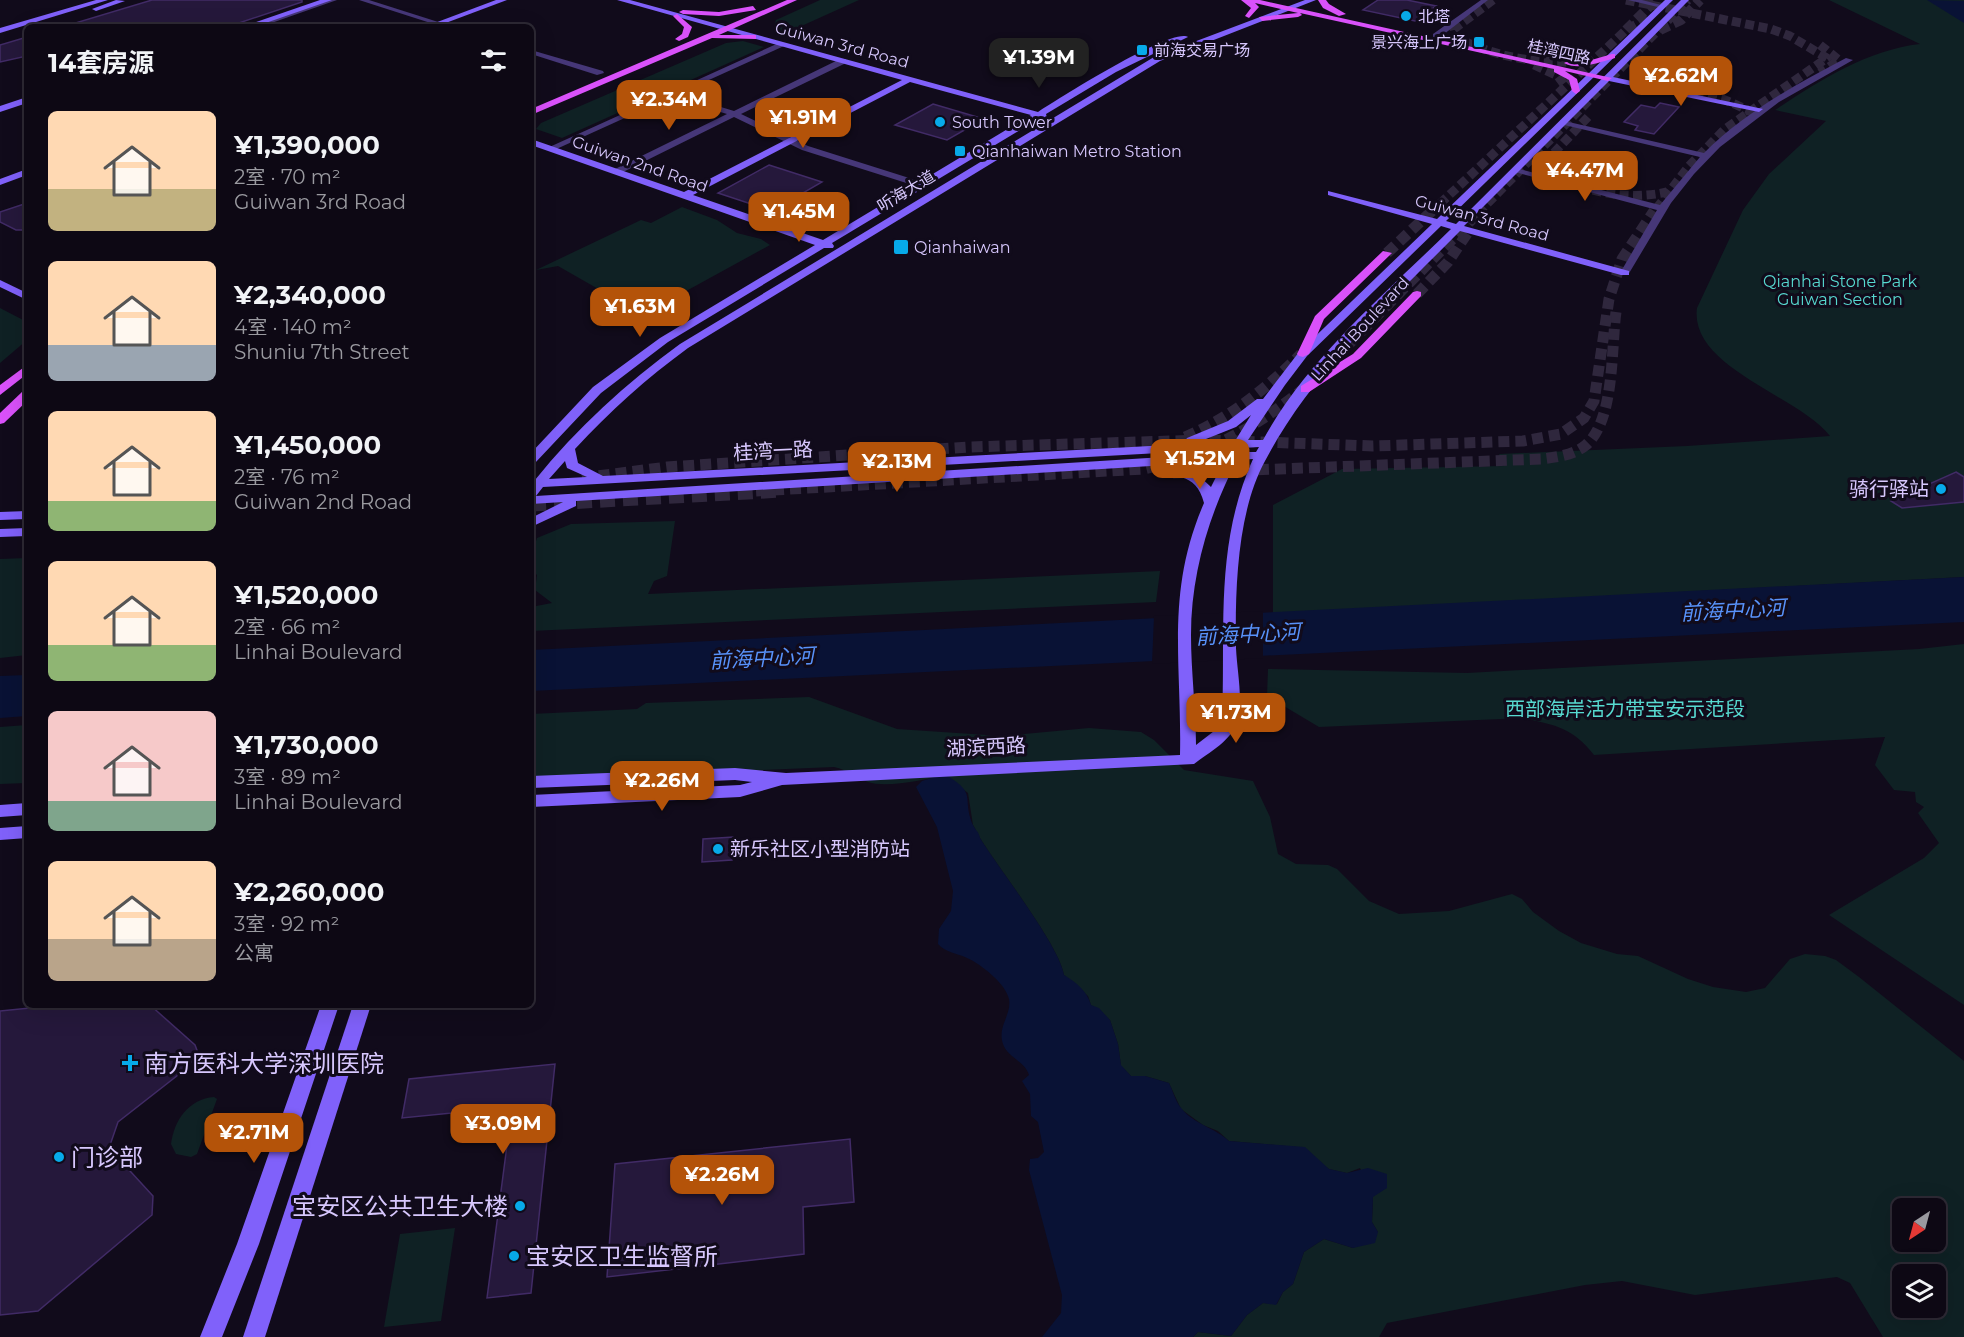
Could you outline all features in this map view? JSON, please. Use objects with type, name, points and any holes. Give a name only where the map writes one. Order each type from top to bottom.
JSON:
[{"type":"main road","points":[[0,31],[104,0]]},
{"type":"main road","points":[[255,24],[327,0]]},
{"type":"main road","points":[[438,23],[503,0]]},
{"type":"main road","name":"Guiwan 3rd Road","points":[[621,0],[680,14]]},
{"type":"main road","name":"Guiwan 3rd Road","points":[[636,0],[722,26],[1001,102]]},
{"type":"main road","points":[[534,109],[692,43],[753,8],[773,0]]},
{"type":"main road","points":[[534,109],[600,73],[679,39],[765,12],[793,0]]},
{"type":"main road","points":[[1245,0],[1255,7],[1249,16]]},
{"type":"main road","name":"桂湾四路","points":[[1250,0],[1286,4],[1436,36],[1543,62]]},
{"type":"main road","name":"听海大道","points":[[534,457],[589,398],[634,360],[1011,131],[1074,96],[1113,70],[1153,49],[1286,4],[1312,0]]},
{"type":"main road","points":[[1322,0],[1332,10],[1351,18]]},
{"type":"main road","name":"Linhai Boulevard","points":[[1188,759],[1224,732],[1230,721],[1229,620],[1236,544],[1245,494],[1265,449],[1305,389],[1343,342],[1592,93],[1610,76],[1630,68],[1686,0]]},
{"type":"main road","points":[[46,24],[120,1]]},
{"type":"main road","name":"Linhai Boulevard","points":[[1188,759],[1184,616],[1199,538],[1211,504],[1237,450],[1270,395],[1303,354],[1666,3]]},
{"type":"main road","name":"听海大道","points":[[534,488],[569,448],[624,393],[668,357],[840,250],[1157,59],[1262,19],[1286,4]]},
{"type":"main road","name":"桂湾四路","points":[[1286,4],[1326,17],[1610,76],[1759,110]]},
{"type":"main road","points":[[679,39],[688,29],[680,14],[719,14],[753,8]]},
{"type":"main road","points":[[692,43],[724,36],[758,35],[753,24],[765,12]]},
{"type":"main road","points":[[1262,19],[1294,15],[1326,17]]},
{"type":"main road","points":[[0,38],[24,31]]},
{"type":"main road","name":"Guiwan 3rd Road","points":[[758,35],[781,44],[909,79],[1059,117]]},
{"type":"main road","points":[[1543,62],[1580,63],[1612,56]]},
{"type":"main road","points":[[1543,62],[1569,75],[1576,91]]},
{"type":"main road","points":[[1630,68],[1659,87]]},
{"type":"main road","points":[[684,196],[909,79]]},
{"type":"main road","points":[[1592,93],[1622,87],[1659,87]]},
{"type":"main road","points":[[1001,102],[1038,103],[1074,96]]},
{"type":"main road","points":[[0,110],[24,102]]},
{"type":"main road","points":[[1001,102],[1014,112],[1016,123],[1011,131]]},
{"type":"main road","name":"Guiwan 2nd Road","points":[[534,143],[840,250]]},
{"type":"main road","points":[[0,182],[24,173]]},
{"type":"main road","name":"Guiwan 3rd Road","points":[[1331,193],[1625,273]]},
{"type":"main road","points":[[781,230],[831,230],[862,221]]},
{"type":"main road","points":[[781,230],[793,247],[793,258],[789,265]]},
{"type":"main road","points":[[1303,354],[1319,318],[1387,253]]},
{"type":"main road","points":[[0,283],[24,295]]},
{"type":"main road","points":[[1305,389],[1358,356],[1417,294]]},
{"type":"main road","points":[[0,391],[24,371]]},
{"type":"main road","points":[[1169,448],[1218,431],[1243,417],[1270,395]]},
{"type":"main road","points":[[0,420],[24,397]]},
{"type":"main road","points":[[534,449],[550,438]]},
{"type":"main road","points":[[569,448],[570,462],[575,468],[594,477],[612,480]]},
{"type":"main road","name":"桂湾一路","points":[[534,488],[612,480],[1169,448],[1265,449]]},
{"type":"main road","name":"桂湾一路","points":[[534,500],[1139,462],[1237,450]]},
{"type":"main road","points":[[1139,462],[1177,470],[1197,479],[1209,492],[1211,504]]},
{"type":"main road","points":[[534,520],[564,505],[594,496]]},
{"type":"main road","points":[[0,516],[24,515]]},
{"type":"main road","points":[[0,533],[24,532]]},
{"type":"main road","name":"湖滨西路","points":[[786,779],[1188,759]]},
{"type":"main road","points":[[534,783],[735,774],[786,779]]},
{"type":"main road","points":[[534,801],[740,791],[786,779]]},
{"type":"main road","points":[[534,809],[614,796]]},
{"type":"main road","points":[[0,811],[24,809]]},
{"type":"main road","points":[[0,834],[24,832]]},
{"type":"main road","points":[[211,1337],[248,1244],[329,1008]]},
{"type":"main road","points":[[254,1337],[361,1008]]},
{"type":"street","points":[[262,24],[334,0]]},
{"type":"street","points":[[362,0],[441,24]]},
{"type":"street","points":[[1436,36],[1485,0]]},
{"type":"street","points":[[1631,0],[1666,3]]},
{"type":"street","points":[[549,149],[781,44]]},
{"type":"street","points":[[534,53],[600,73]]},
{"type":"street","points":[[1625,273],[1661,208],[1705,156],[1759,110],[1849,60]]},
{"type":"street","points":[[616,172],[843,61]]},
{"type":"street","points":[[671,94],[734,114],[789,141],[922,185]]},
{"type":"street","points":[[1563,122],[1705,156]]},
{"type":"street","points":[[1515,171],[1661,208]]},
{"type":"green space","points":[[820,0],[859,0],[786,33],[773,29],[776,20]]},
{"type":"green space","name":"Qianhai Stone Park Guiwan Section","points":[[1829,0],[1964,0],[1964,577],[1273,614],[1273,505],[1342,469],[1504,466],[1499,454],[1687,446],[1830,436],[1815,421],[1749,380],[1710,348],[1699,329],[1697,308],[1743,210],[1769,174],[1826,121],[1775,110],[1844,68],[1900,47],[1920,44]]},
{"type":"green space","points":[[743,41],[764,47],[562,138],[536,129],[541,123],[726,43]]},
{"type":"green space","points":[[682,207],[717,220],[737,233],[761,239],[770,245],[637,318],[621,302],[558,266],[536,270],[641,220],[651,223]]},
{"type":"green space","points":[[0,308],[24,320],[24,343],[0,363]]},
{"type":"green space","points":[[675,521],[667,576],[654,581],[648,594],[1160,571],[1156,602],[534,631],[534,606],[552,603],[535,590],[537,575],[534,572],[534,548],[537,538],[571,524]]},
{"type":"green space","points":[[24,558],[24,655],[0,658],[0,559]]},
{"type":"green space","name":"西部海岸活力带宝安示范段","points":[[1964,644],[1964,1005],[1829,915],[1924,858],[1939,843],[1918,813],[1924,807],[1916,802],[1915,792],[1894,790],[1875,765],[1885,737],[1594,755],[1571,733],[1523,718],[1319,727],[1267,696],[1268,669],[1467,673],[1919,649]]},
{"type":"green space","points":[[809,697],[897,729],[1002,736],[1089,728],[1141,732],[1154,740],[1184,770],[1253,781],[1270,817],[1278,854],[1296,864],[1328,865],[1337,869],[1369,901],[1399,914],[1449,911],[1512,894],[1522,899],[1533,912],[1559,931],[1581,943],[1617,954],[1638,956],[1688,979],[1713,987],[1746,992],[1765,988],[1790,959],[1805,954],[1825,956],[1836,960],[1964,1061],[1964,1337],[1883,1337],[1850,1283],[1837,1277],[1695,1295],[1622,1281],[1585,1285],[1387,1323],[1379,1337],[1193,1337],[1198,1332],[1231,1336],[1247,1315],[1263,1303],[1277,1304],[1283,1292],[1293,1284],[1304,1252],[1324,1239],[1353,1248],[1378,1232],[1372,1222],[1373,1197],[1360,1168],[1347,1173],[1329,1169],[1297,1147],[1229,1141],[1218,1131],[1203,1125],[1181,1109],[1169,1083],[1145,1076],[1131,1076],[1121,1066],[1118,1044],[1110,1020],[1091,1005],[1088,996],[1064,975],[1060,962],[1040,927],[980,838],[973,825],[968,793],[944,775],[895,784],[876,784],[834,767],[539,779],[534,778],[534,714],[637,709],[646,703]]},
{"type":"green space","points":[[24,725],[24,783],[0,784],[0,727]]},
{"type":"green space","points":[[214,1097],[217,1099],[197,1154],[191,1157],[176,1154],[171,1144],[179,1119],[190,1106]]},
{"type":"green space","points":[[455,1228],[441,1321],[384,1327],[400,1234]]},
{"type":"water","points":[[1927,0],[1964,1],[1964,23]]},
{"type":"water","name":"前海中心河","points":[[1964,577],[1964,622],[534,691],[534,650]]},
{"type":"water","points":[[24,675],[24,716],[0,718],[0,676]]},
{"type":"water","points":[[944,774],[962,786],[967,796],[973,825],[980,838],[1040,927],[1060,962],[1064,975],[1081,988],[1091,1005],[1099,1008],[1110,1020],[1118,1044],[1121,1065],[1131,1076],[1145,1076],[1169,1083],[1178,1104],[1187,1114],[1229,1141],[1305,1147],[1329,1169],[1347,1173],[1368,1168],[1387,1174],[1387,1188],[1373,1197],[1372,1222],[1378,1232],[1375,1243],[1353,1248],[1324,1239],[1304,1252],[1293,1284],[1283,1292],[1276,1305],[1263,1303],[1247,1315],[1231,1336],[1198,1332],[1193,1337],[1042,1337],[1061,1313],[1062,1295],[1029,1170],[1030,1159],[1038,1158],[1044,1152],[1038,1122],[1031,1116],[1030,1094],[1022,1081],[1029,1075],[1024,1066],[1005,1049],[1003,1044],[1002,1032],[1009,999],[1003,987],[986,970],[938,944],[939,929],[951,911],[953,891],[937,827],[916,787],[922,781]]},
{"type":"pier","points":[[1263,611],[1263,658],[1152,664],[1154,616]]},
{"type":"building","points":[[152,0],[302,0],[302,2],[236,24],[72,24]]},
{"type":"building","name":"北塔","points":[[1378,0],[1407,0],[1436,6],[1415,21],[1363,10]]},
{"type":"building","points":[[24,38],[24,57],[0,62],[0,45]]},
{"type":"building","points":[[1660,103],[1679,107],[1654,134],[1635,130],[1638,126],[1624,122],[1641,105],[1655,108]]},
{"type":"building","name":"South Tower","points":[[933,104],[984,119],[947,140],[895,125]]},
{"type":"building","points":[[769,165],[822,182],[772,211],[718,193]]},
{"type":"building","points":[[24,204],[24,230],[16,230],[0,222],[0,212]]},
{"type":"building","name":"骑行驿站","points":[[1956,472],[1964,477],[1964,502],[1902,508],[1891,501]]},
{"type":"building","name":"新乐社区小型消防站","points":[[733,837],[732,860],[702,862],[703,839]]},
{"type":"building","name":"门诊部","points":[[30,1008],[153,1008],[195,1045],[198,1053],[187,1068],[118,1122],[109,1148],[153,1196],[152,1215],[38,1311],[0,1315],[0,1011]]},
{"type":"building","name":"宝安区公共卫生大楼","points":[[555,1064],[531,1293],[487,1298],[512,1107],[402,1118],[409,1079]]},
{"type":"building","points":[[850,1139],[854,1202],[803,1207],[804,1254],[607,1277],[615,1164]]},
{"type":"tunnel","points":[[1493,0],[1454,29],[1456,37],[1486,50],[1518,58],[1551,62],[1583,61]]},
{"type":"tunnel","points":[[1626,0],[1678,10]]},
{"type":"tunnel","points":[[1626,30],[1656,0]]},
{"type":"tunnel","points":[[1678,10],[1688,0]]},
{"type":"tunnel","points":[[1660,30],[1681,20],[1700,0]]},
{"type":"tunnel","points":[[1478,213],[1678,10]]},
{"type":"tunnel","points":[[1678,10],[1771,29],[1790,36],[1827,58],[1750,112]]},
{"type":"tunnel","points":[[1566,86],[1626,30],[1648,18]]},
{"type":"tunnel","points":[[1820,45],[1839,60],[1820,73]]},
{"type":"tunnel","points":[[1534,65],[1558,76],[1566,86]]},
{"type":"tunnel","points":[[1633,70],[1643,80],[1723,99],[1750,112]]},
{"type":"tunnel","points":[[1430,213],[1566,86]]},
{"type":"tunnel","points":[[1653,213],[1689,166],[1725,129],[1750,112]]},
{"type":"tunnel","points":[[1750,112],[1750,117]]},
{"type":"tunnel","points":[[1588,117],[1546,161],[1545,169],[1572,184],[1588,189],[1620,195],[1652,195],[1667,192]]},
{"type":"tunnel","points":[[1387,253],[1432,211]]},
{"type":"tunnel","points":[[1349,344],[1480,211]]},
{"type":"tunnel","points":[[1224,441],[1373,446],[1523,441],[1561,434],[1584,418],[1594,401],[1609,299],[1622,259],[1654,211]]},
{"type":"tunnel","points":[[1417,294],[1448,262],[1468,232]]},
{"type":"tunnel","points":[[1173,473],[1542,459],[1571,453],[1586,445],[1595,434],[1602,419],[1610,383],[1616,312]]},
{"type":"tunnel","points":[[1185,437],[1217,421],[1247,401],[1301,354]]},
{"type":"tunnel","points":[[1224,441],[1266,417],[1302,390]]},
{"type":"tunnel","points":[[582,478],[667,467],[969,447],[1224,441]]},
{"type":"tunnel","points":[[756,491],[1144,469],[1187,456],[1224,441]]},
{"type":"tunnel","points":[[534,504],[782,490]]},
{"type":"place","name":"北塔","points":[[1406,16]]},
{"type":"place","name":"景兴海上广场","points":[[1479,42]]},
{"type":"place","name":"前海交易广场","points":[[1142,50]]},
{"type":"place","name":"South Tower","points":[[940,122]]},
{"type":"place","name":"Qianhaiwan Metro Station","points":[[960,151]]},
{"type":"place","name":"Qianhaiwan","points":[[901,247]]},
{"type":"place","name":"骑行驿站","points":[[1941,489]]},
{"type":"place","name":"新乐社区小型消防站","points":[[718,849]]},
{"type":"place","name":"南方医科大学深圳医院","points":[[130,1063]]},
{"type":"place","name":"门诊部","points":[[59,1157]]},
{"type":"place","name":"宝安区公共卫生大楼","points":[[520,1206]]},
{"type":"place","name":"宝安区卫生监督所","points":[[514,1256]]}]
